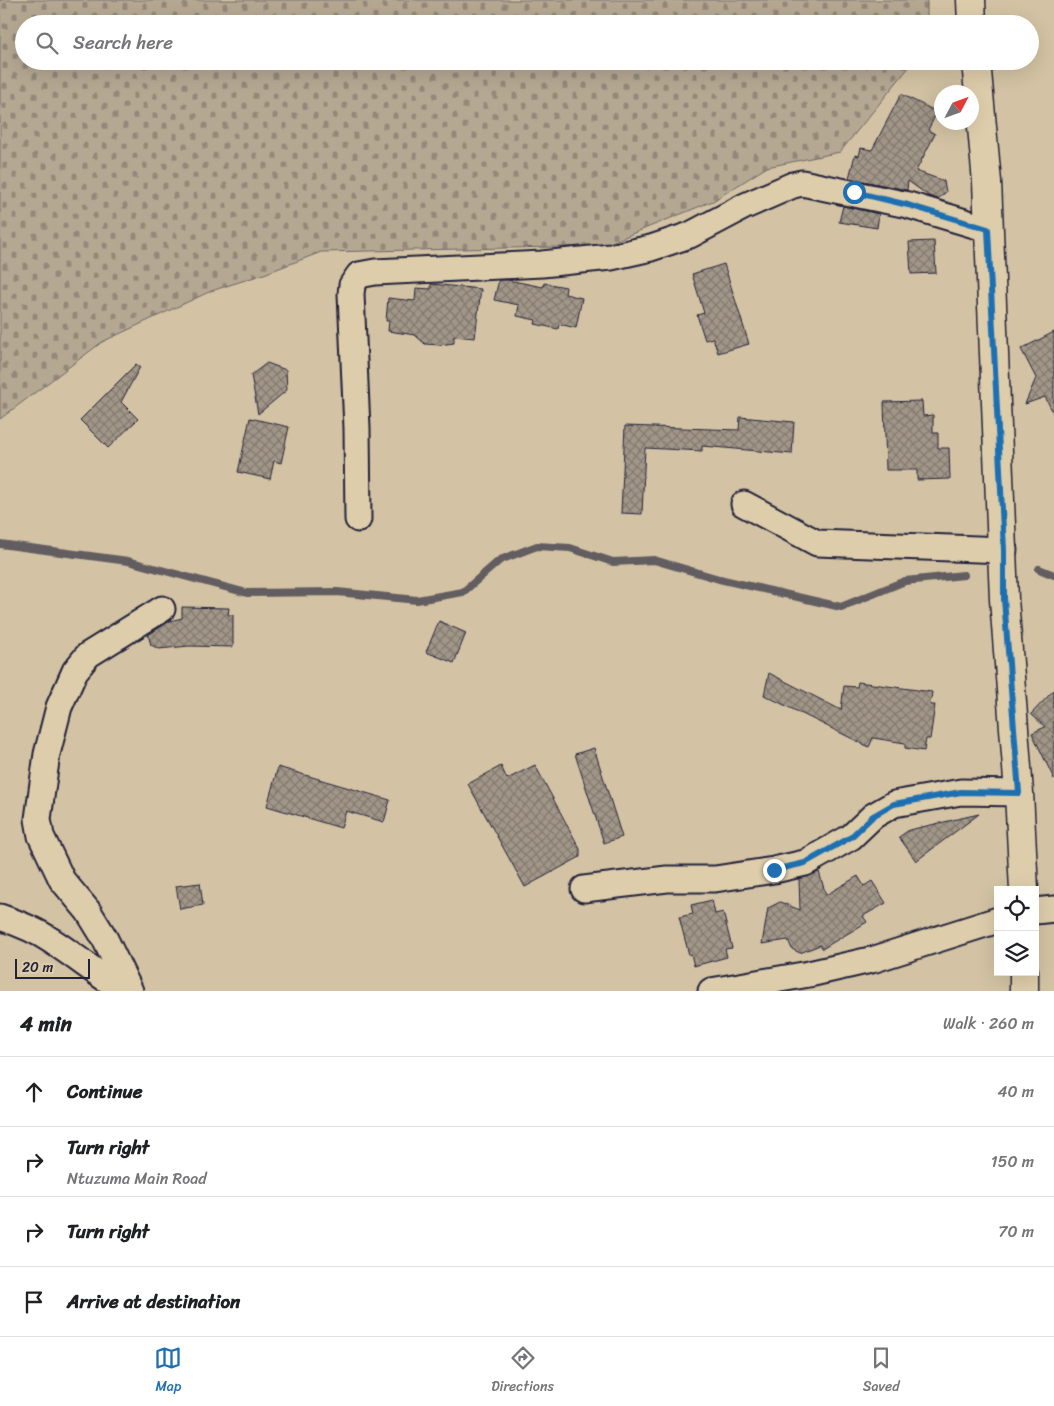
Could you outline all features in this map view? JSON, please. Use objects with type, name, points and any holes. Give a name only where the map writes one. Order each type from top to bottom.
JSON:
[{"type":"main road","points":[[970,0],[971,15]]},
{"type":"main road","points":[[977,70],[987,182],[1004,562],[1024,886]]},
{"type":"main road","points":[[1024,976],[1024,991]]},
{"type":"street","points":[[358,519],[357,428],[351,294],[352,285],[359,275],[375,272],[542,264],[610,257],[651,248],[690,235],[745,206],[793,185],[802,183],[908,205],[988,229]]},
{"type":"street","points":[[744,504],[817,543],[1004,562]]},
{"type":"street","points":[[130,991],[104,937],[88,911],[62,880],[41,836],[38,819],[47,754],[59,707],[75,671],[88,655],[162,608]]},
{"type":"street","points":[[584,889],[667,879],[714,880],[774,870],[805,863],[851,837],[873,816],[894,804],[961,792],[1019,793]]},
{"type":"street","points":[[1039,911],[1054,909]]},
{"type":"street","points":[[0,917],[26,926],[52,940],[91,970],[125,991]]},
{"type":"street","points":[[711,991],[809,974],[875,959],[994,921]]},
{"type":"green space","points":[[0,0],[927,0],[927,15],[15,15],[15,70],[907,70],[840,152],[767,167],[713,201],[602,246],[321,252],[264,274],[211,291],[102,342],[0,419]]},
{"type":"building","points":[[901,94],[934,110],[934,118],[928,130],[935,134],[916,171],[944,181],[946,192],[938,199],[929,196],[908,181],[907,190],[849,178],[855,155],[859,156],[861,148],[872,150]]},
{"type":"building","points":[[843,206],[879,214],[877,228],[839,222]]},
{"type":"building","points":[[934,241],[936,273],[911,274],[909,242]]},
{"type":"building","points":[[724,264],[749,344],[718,353],[713,338],[705,340],[697,315],[704,313],[692,274]]},
{"type":"building","points":[[499,280],[543,287],[544,283],[566,287],[565,294],[582,298],[576,328],[559,324],[558,329],[535,324],[536,320],[517,316],[519,305],[494,300]]},
{"type":"building","points":[[431,284],[481,289],[475,338],[454,336],[454,343],[425,344],[415,335],[388,331],[389,321],[386,321],[388,298],[415,301],[416,288],[431,289]]},
{"type":"building","points":[[1054,332],[1054,414],[1045,397],[1025,404],[1036,378],[1021,349]]},
{"type":"building","points":[[267,363],[286,370],[287,390],[258,414],[251,375]]},
{"type":"building","points":[[136,364],[140,367],[121,402],[138,419],[108,448],[80,420]]},
{"type":"building","points":[[922,401],[923,416],[933,415],[933,433],[938,433],[938,448],[949,448],[950,479],[917,480],[917,470],[886,470],[884,402]]},
{"type":"building","points":[[740,417],[794,422],[792,454],[702,446],[702,451],[645,448],[642,514],[621,513],[625,426],[739,430]]},
{"type":"building","points":[[250,418],[289,427],[281,463],[274,461],[270,479],[238,472]]},
{"type":"building","points":[[182,607],[229,608],[228,615],[233,615],[233,647],[189,646],[159,649],[151,645],[148,635],[170,621],[182,618]]},
{"type":"building","points":[[439,621],[466,633],[454,663],[426,652]]},
{"type":"building","points":[[769,673],[841,710],[844,686],[857,687],[858,682],[932,692],[930,705],[935,705],[930,739],[926,739],[924,751],[905,748],[905,743],[873,738],[869,747],[764,695]]},
{"type":"building","points":[[1054,690],[1054,779],[1032,733],[1045,727],[1031,714]]},
{"type":"building","points":[[594,748],[622,837],[604,843],[575,754]]},
{"type":"building","points":[[535,765],[580,849],[580,857],[525,887],[468,784],[501,766],[507,779]]},
{"type":"building","points":[[278,767],[390,800],[384,822],[346,811],[341,828],[267,806]]},
{"type":"building","points":[[979,814],[916,861],[899,837],[909,830]]},
{"type":"building","points":[[819,872],[826,895],[858,876],[864,886],[872,881],[886,903],[863,916],[867,922],[822,949],[820,945],[800,953],[792,949],[788,940],[762,944],[768,908],[780,902],[800,910],[799,879]]},
{"type":"building","points":[[200,883],[203,905],[180,909],[176,886]]},
{"type":"building","points":[[712,900],[715,914],[723,912],[732,948],[725,949],[727,957],[694,966],[691,954],[689,955],[679,917],[693,914],[691,905]]},
{"type":"waterway","points":[[0,544],[128,561],[247,593],[337,592],[417,600],[463,592],[500,560],[537,546],[570,548],[613,562],[654,560],[719,579],[841,607],[905,581],[964,575]]},
{"type":"waterway","points":[[1039,569],[1054,575]]},
{"type":"route","points":[[774,870],[805,863],[851,837],[873,816],[894,804],[961,792],[1019,793],[1004,599],[1004,550],[988,229],[908,205],[854,192]]}]
